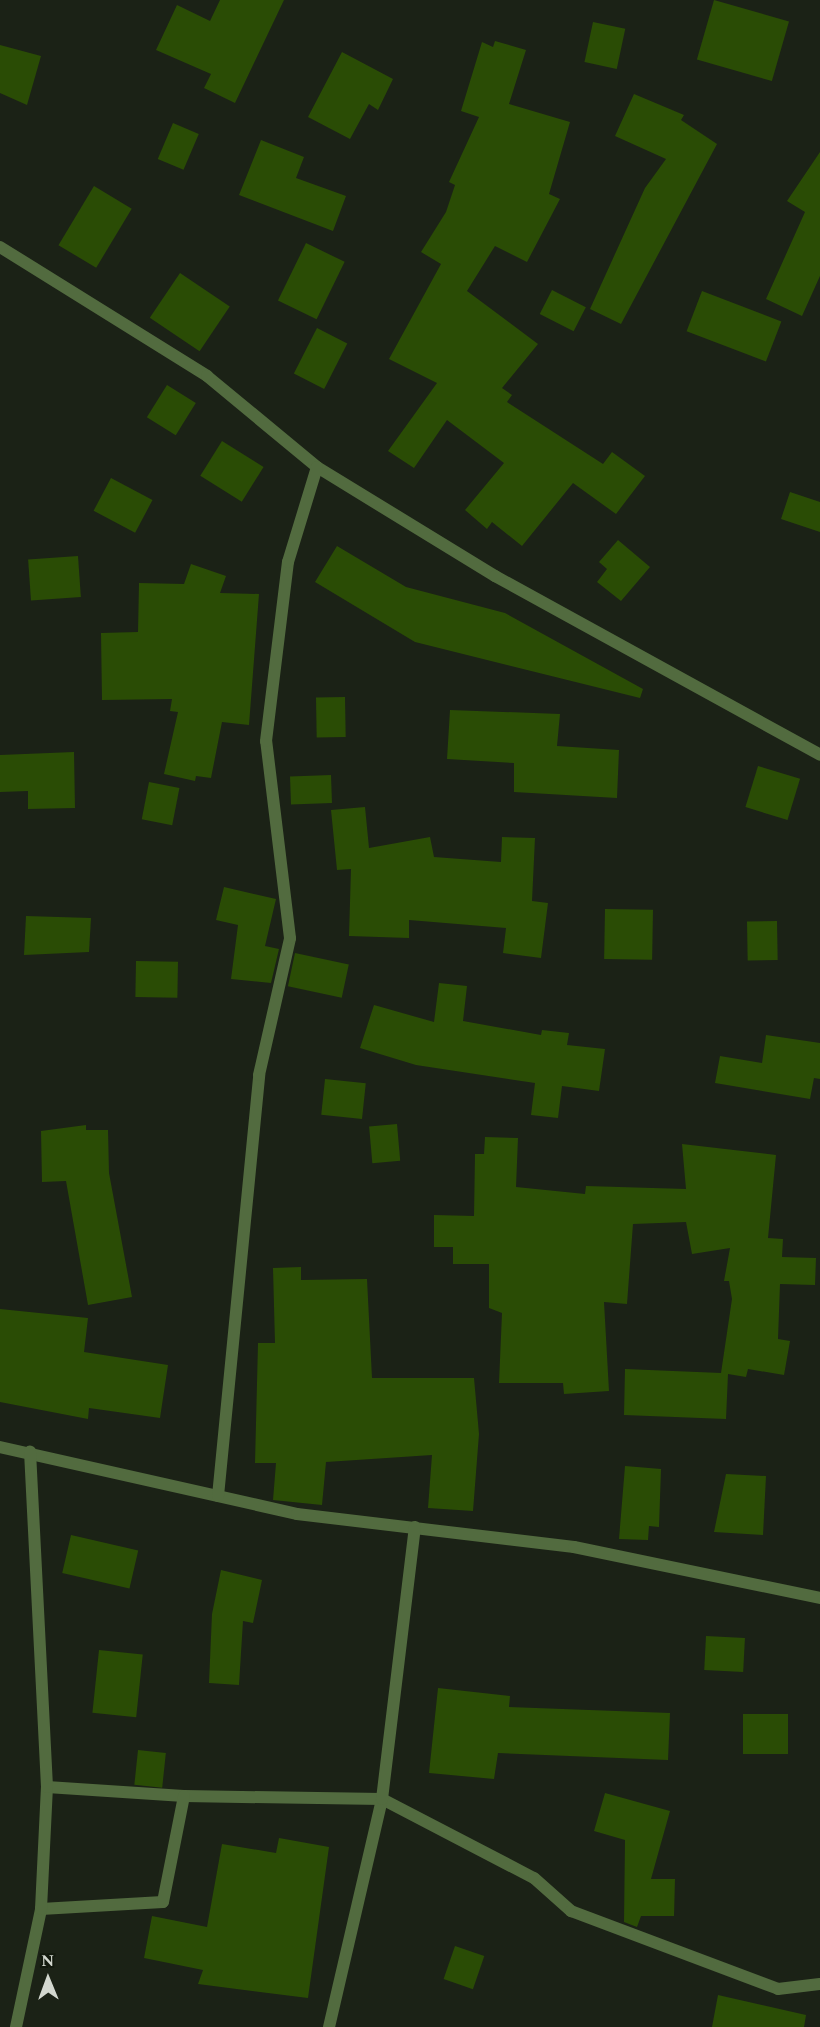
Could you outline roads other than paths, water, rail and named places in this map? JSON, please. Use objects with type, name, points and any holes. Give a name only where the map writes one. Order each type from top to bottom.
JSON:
[{"type":"street","points":[[0,247],[207,376],[317,466],[495,576],[820,755]]},
{"type":"street","points":[[218,1496],[259,1074],[290,938],[266,741],[288,562],[317,466]]},
{"type":"street","points":[[0,1447],[30,1451],[297,1514],[574,1546],[820,1598]]},
{"type":"street","points":[[16,2027],[41,1909],[46,1787],[30,1451]]},
{"type":"street","points":[[329,2027],[382,1798],[415,1527]]},
{"type":"street","points":[[46,1787],[184,1796],[382,1798],[534,1878],[571,1911],[778,1989],[820,1984]]},
{"type":"street","points":[[41,1909],[163,1902],[184,1796]]}]
